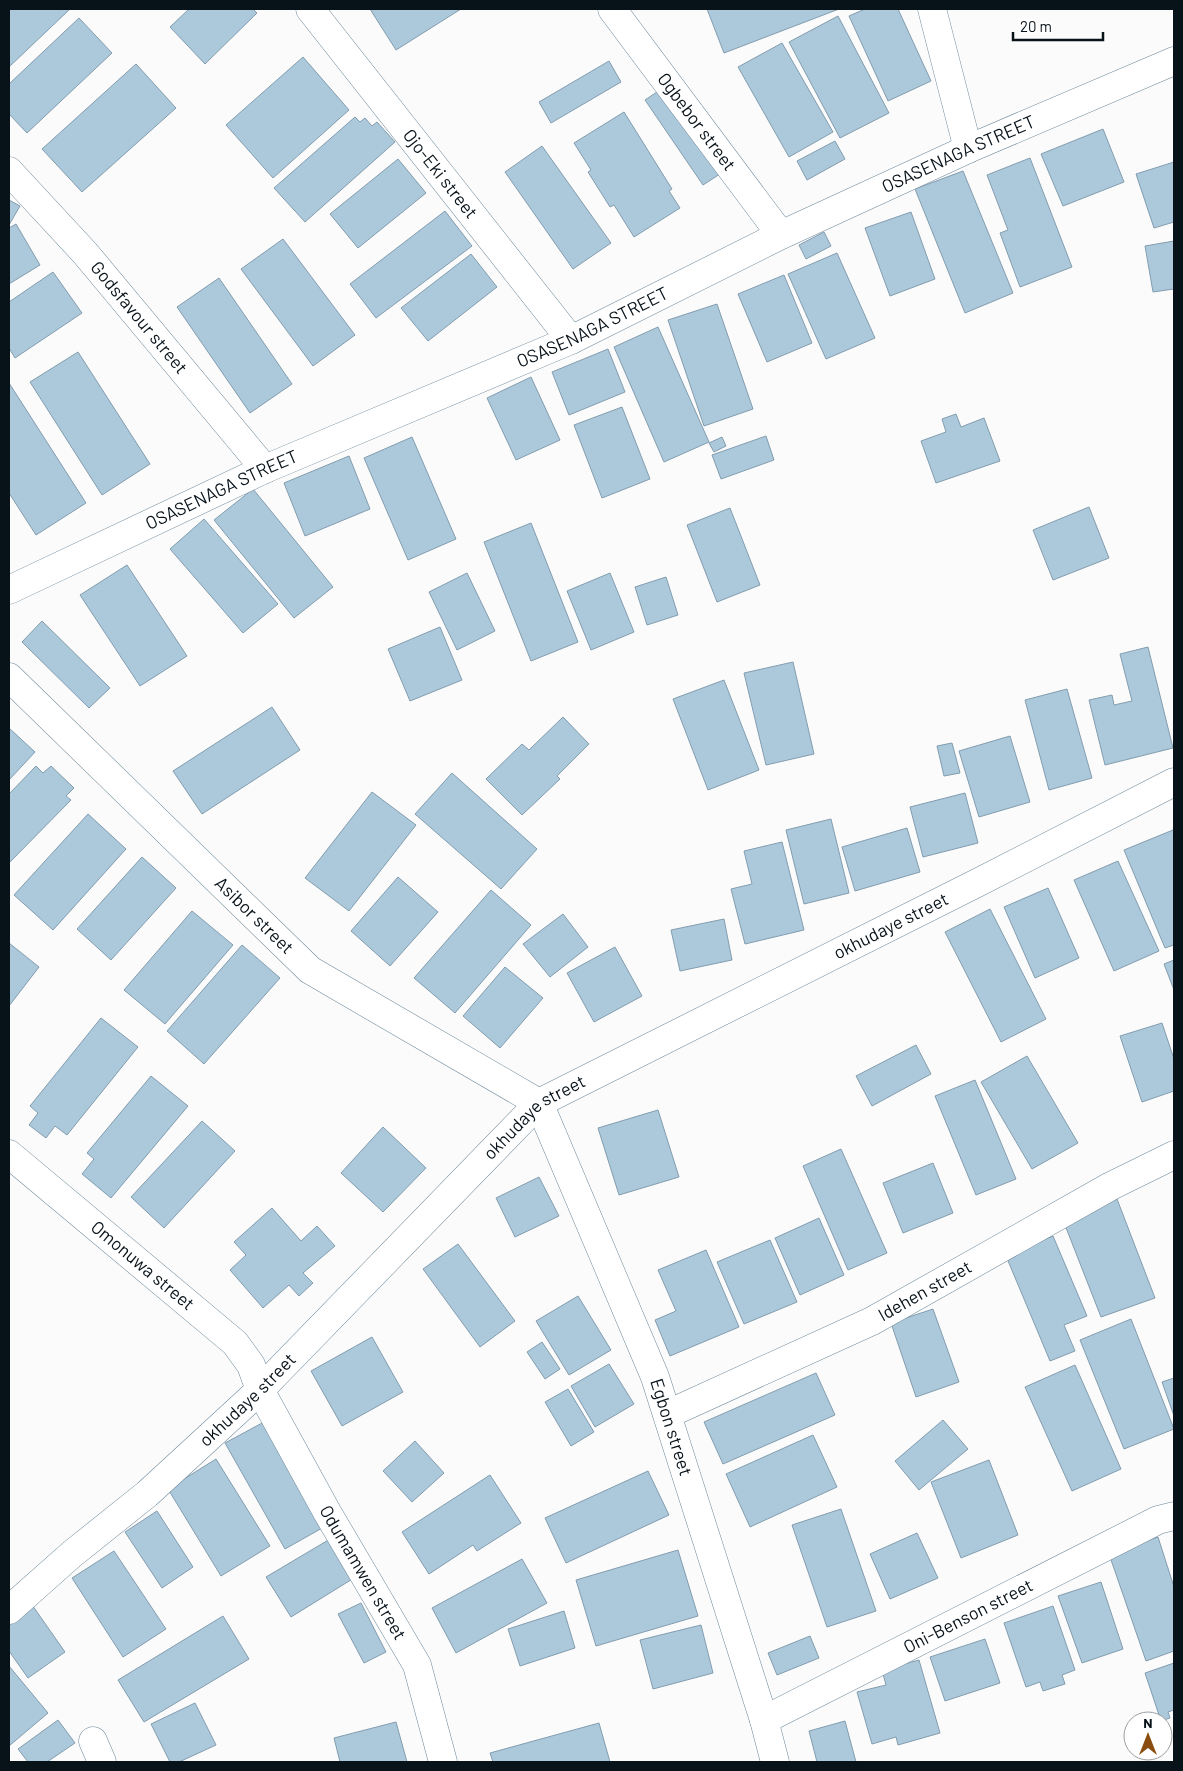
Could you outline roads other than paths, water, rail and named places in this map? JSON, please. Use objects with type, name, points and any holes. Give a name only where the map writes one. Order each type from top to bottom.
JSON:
[{"type":"street","name":"Ojo-Eki street","points":[[310,9],[571,340]]},
{"type":"street","name":"Ogbebor street","points":[[612,9],[781,235]]},
{"type":"street","points":[[932,9],[968,149]]},
{"type":"street","name":"OSASENAGA STREET","points":[[9,590],[265,469],[571,340],[781,235],[968,149],[1174,61]]},
{"type":"street","name":"Godsfavour street","points":[[9,171],[85,254],[265,469]]},
{"type":"street","name":"Asibor street","points":[[9,677],[310,970],[539,1103]]},
{"type":"street","name":"okhudaye street","points":[[9,1610],[72,1554],[147,1494],[260,1390],[539,1103],[976,884],[1174,782]]},
{"type":"street","name":"Egbon street","points":[[539,1103],[655,1376],[764,1720],[775,1762]]},
{"type":"street","name":"Omonuwa street","points":[[9,1154],[234,1343],[251,1365],[260,1390]]},
{"type":"street","name":"Idehen street","points":[[668,1414],[872,1322],[1111,1186],[1174,1155]]},
{"type":"street","name":"Odumamwen street","points":[[260,1390],[327,1512],[417,1665],[443,1762]]},
{"type":"street","name":"Oni-Benson street","points":[[764,1720],[1158,1520],[1174,1516]]}]
